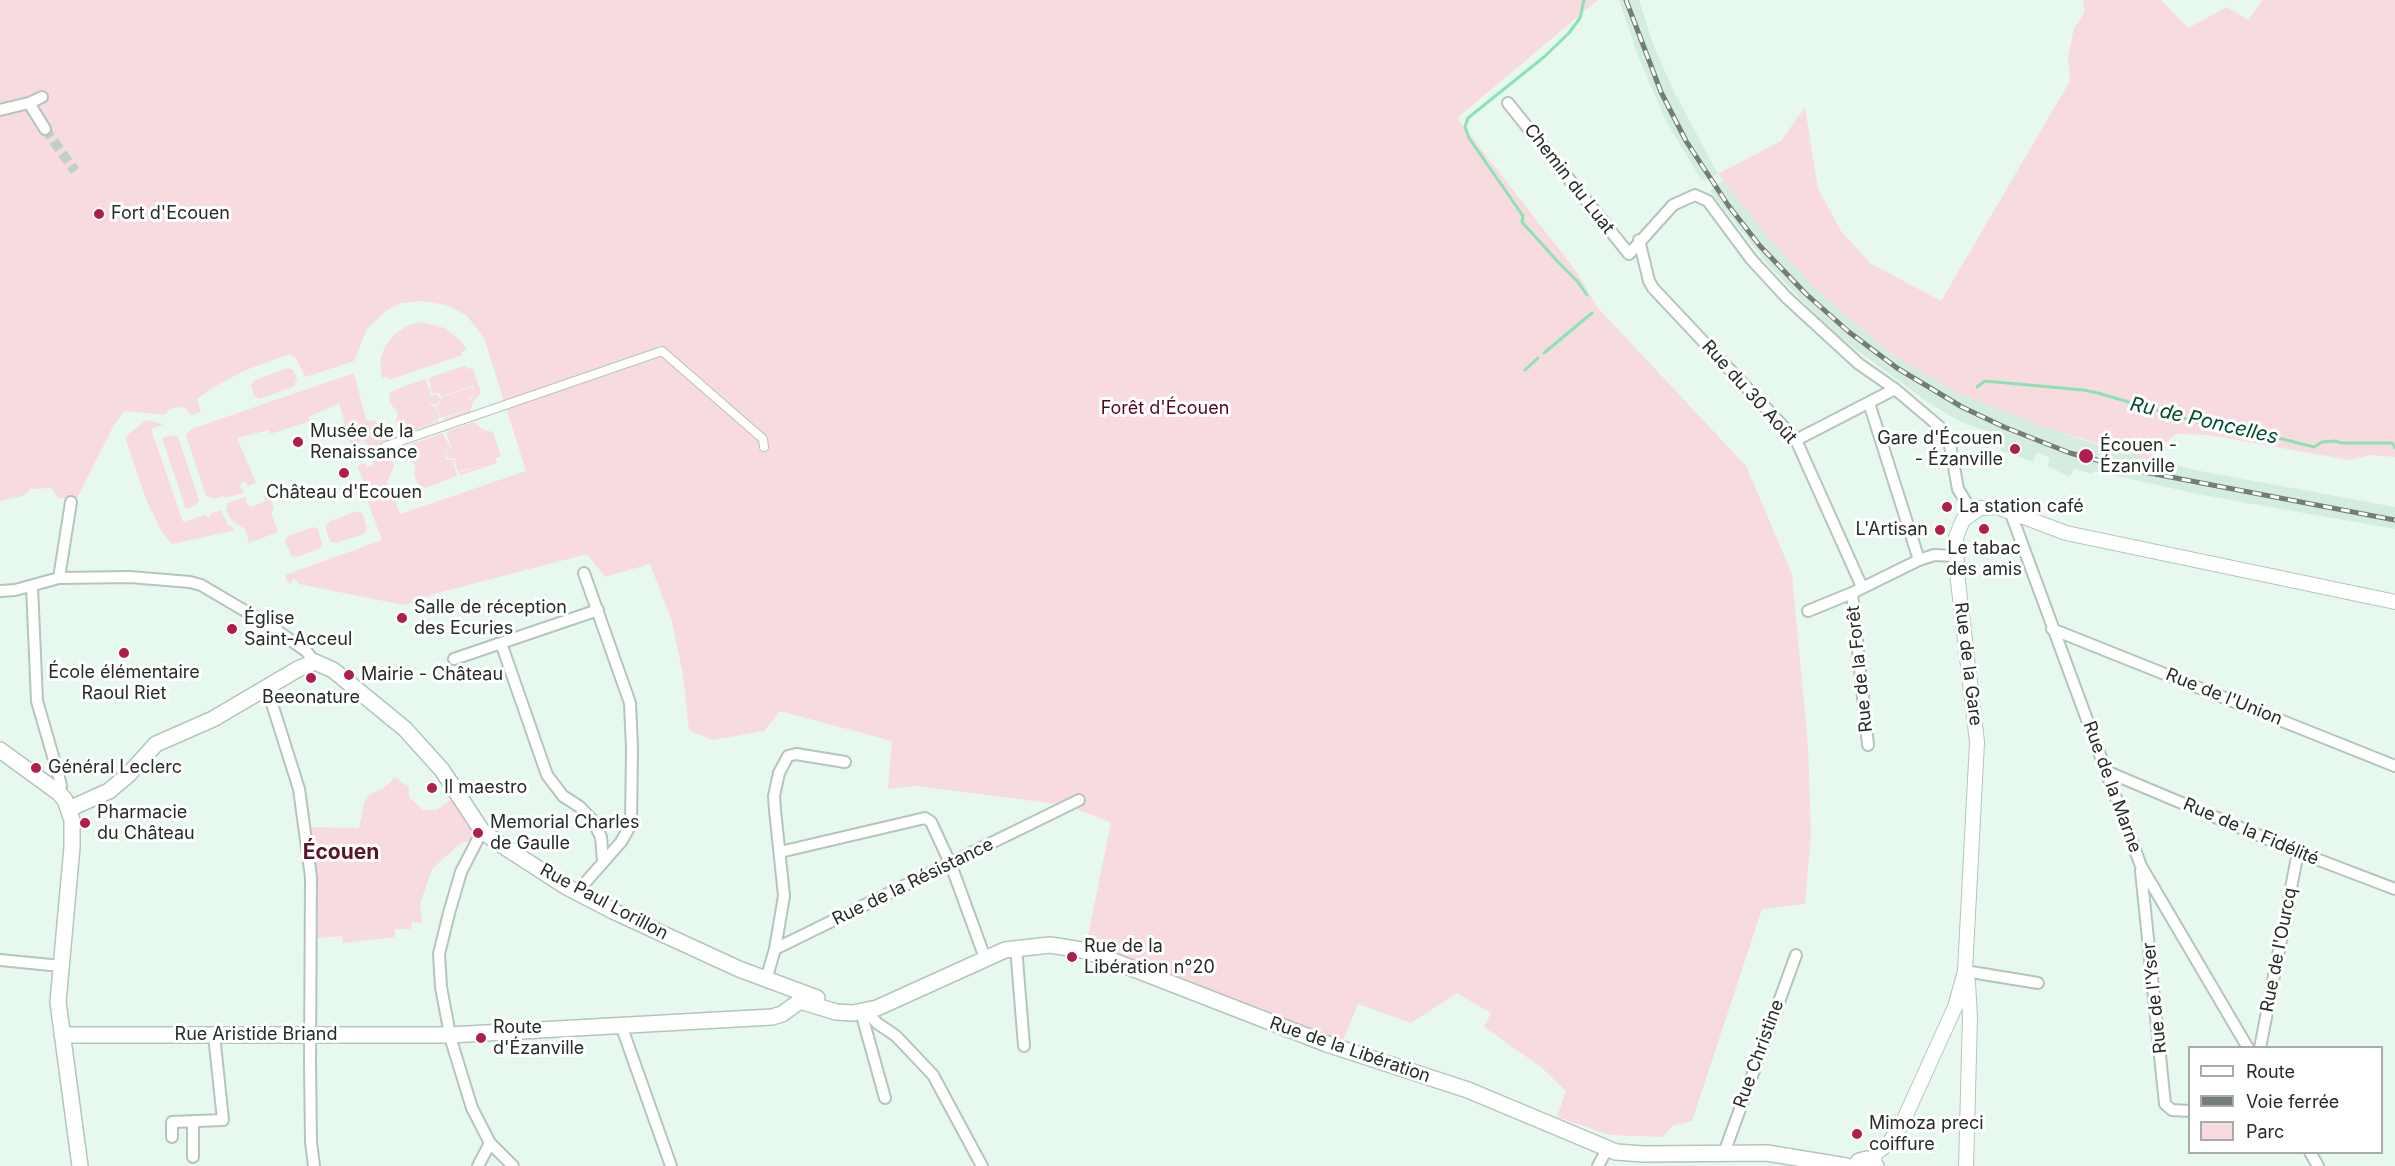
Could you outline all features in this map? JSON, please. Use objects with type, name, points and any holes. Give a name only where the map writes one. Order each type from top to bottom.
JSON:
[{"type":"main road","points":[[69,809],[109,791],[128,775],[156,744],[213,719],[297,669],[315,662]]},
{"type":"main road","name":"Rue Paul Lorillon","points":[[315,662],[333,670],[405,729],[425,749],[442,770],[482,831],[576,892],[623,916],[766,980],[864,1011]]},
{"type":"main road","points":[[0,750],[59,793],[69,809],[72,820],[72,847],[58,1002],[80,1166]]},
{"type":"main road","name":"Rue de la Libération","points":[[864,1011],[985,958],[1016,947],[1050,945],[1082,950],[1327,1044],[1468,1090],[1607,1149],[1698,1160],[1724,1153],[1750,1160],[1780,1155],[1846,1166]]},
{"type":"main road","points":[[791,1005],[804,1001],[836,1012],[864,1011]]},
{"type":"main road","name":"Rue Aristide Briand","points":[[62,1035],[450,1035],[772,1017],[782,1014],[791,1005]]},
{"type":"main road","points":[[1855,1166],[1863,1160],[1874,1164]]},
{"type":"street","points":[[0,110],[29,103],[42,97]]},
{"type":"street","points":[[29,103],[45,129]]},
{"type":"street","name":"Chemin du Luat","points":[[1508,103],[1629,254],[1639,240]]},
{"type":"street","points":[[1639,240],[1673,205],[1689,196],[1699,195],[1712,205],[1751,258],[1787,298],[1859,364],[1895,389],[1941,428],[1950,445],[1958,489],[1972,512],[1989,506],[2010,511],[2066,533],[2395,602]]},
{"type":"street","name":"Rue du 30 Août","points":[[1639,240],[1653,288],[1796,440],[1857,590]]},
{"type":"street","points":[[386,446],[662,351],[763,439],[764,447]]},
{"type":"street","points":[[1796,440],[1895,389]]},
{"type":"street","points":[[1869,403],[1919,560]]},
{"type":"street","points":[[59,578],[71,502]]},
{"type":"street","name":"Rue de la Marne","points":[[2010,511],[2141,866],[2247,1046]]},
{"type":"street","name":"Rue de la Gare","points":[[1874,1164],[1876,1153],[1888,1144],[1901,1126],[1955,1007],[1965,971],[1977,742],[1956,556],[1957,531],[1963,520],[1972,512]]},
{"type":"street","points":[[1808,610],[1857,590],[1919,560],[1934,555],[1956,556]]},
{"type":"street","points":[[576,892],[621,842],[631,824],[630,703],[584,573]]},
{"type":"street","points":[[0,591],[32,586],[59,578],[130,578],[190,582],[201,585],[292,641],[306,651],[315,662]]},
{"type":"street","points":[[32,586],[37,701],[59,777],[61,786],[59,793]]},
{"type":"street","name":"Rue de la Forêt","points":[[1857,590],[1868,746]]},
{"type":"street","points":[[454,660],[598,610]]},
{"type":"street","name":"Rue de l'Union","points":[[2052,629],[2395,765]]},
{"type":"street","points":[[501,643],[547,775],[563,796],[580,807],[592,821],[601,837],[603,861]]},
{"type":"street","points":[[267,688],[299,789],[312,877],[310,1035],[311,1142],[314,1166]]},
{"type":"street","points":[[766,980],[775,949],[784,896],[774,796],[779,772],[789,756],[804,754],[845,762]]},
{"type":"street","name":"Rue de la Fidélité","points":[[2108,772],[2298,852],[2395,889]]},
{"type":"street","name":"Rue de la Résistance","points":[[775,949],[951,865],[1079,800]]},
{"type":"street","points":[[780,852],[925,818],[931,822],[951,865],[985,958]]},
{"type":"street","points":[[482,831],[461,872],[439,954],[441,987],[450,1035],[472,1108],[490,1143],[513,1166]]},
{"type":"street","name":"Rue de l'Ourcq","points":[[2260,1046],[2298,852]]},
{"type":"street","name":"Rue de l'Yser","points":[[2141,866],[2165,1104],[2172,1110],[2188,1112]]},
{"type":"street","points":[[1016,947],[1024,1046]]},
{"type":"street","name":"Rue Christine","points":[[1724,1153],[1796,954]]},
{"type":"street","points":[[0,960],[61,966]]},
{"type":"street","points":[[1966,1166],[1970,1018],[1968,982],[1965,971],[2038,983]]},
{"type":"street","points":[[786,987],[791,1005]]},
{"type":"street","points":[[1955,1007],[1960,1010],[1968,1028]]},
{"type":"street","points":[[864,1011],[885,1098]]},
{"type":"street","points":[[864,1011],[896,1036],[933,1075],[982,1166]]},
{"type":"street","points":[[621,1025],[671,1166]]},
{"type":"street","points":[[172,1137],[172,1122],[223,1120],[214,1035]]},
{"type":"street","points":[[192,1121],[194,1157]]},
{"type":"street","points":[[478,1166],[490,1143]]},
{"type":"street","points":[[1598,1166],[1607,1149]]},
{"type":"shaded area","points":[[1619,0],[1639,0],[1652,41],[1673,90],[1718,174],[1702,181],[1666,121],[1638,56]]},
{"type":"shaded area","points":[[1723,180],[1772,242],[1820,293],[1893,355],[1994,406],[2044,427],[2101,446],[2195,470],[2395,507],[2395,529],[2202,495],[2094,471],[2092,474],[2074,469],[2070,477],[2047,466],[2050,458],[2037,452],[2033,462],[2000,450],[2004,438],[1959,421],[1926,401],[1843,340],[1807,306],[1769,266],[1710,191]]},
{"type":"green space","name":"Forêt d'Écouen","points":[[0,0],[1598,0],[1457,118],[1576,271],[1598,308],[1746,466],[1792,574],[1808,746],[1811,835],[1805,904],[1762,909],[1692,1121],[1672,1126],[1662,1137],[1610,1135],[1557,1117],[1566,1091],[1541,1067],[1484,1027],[1491,1013],[1457,993],[1411,1023],[1358,1004],[1342,1043],[1087,941],[1111,822],[1065,805],[916,786],[888,789],[892,741],[780,711],[764,731],[712,740],[689,730],[683,675],[672,621],[650,564],[605,577],[587,554],[434,594],[404,605],[299,584],[294,578],[290,584],[286,580],[285,573],[288,574],[382,540],[367,500],[371,498],[357,466],[365,463],[368,467],[373,465],[373,459],[369,455],[386,448],[391,451],[394,467],[387,481],[400,514],[526,471],[484,338],[467,316],[447,305],[422,301],[401,303],[386,311],[367,329],[354,361],[305,377],[296,358],[290,354],[246,370],[197,399],[201,412],[191,415],[185,408],[177,407],[169,409],[165,415],[125,411],[114,425],[77,498],[58,498],[51,488],[30,489],[23,496],[0,501]]},
{"type":"green space","points":[[2083,0],[2161,0],[2188,28],[2227,7],[2248,20],[2263,0],[2395,0],[2395,457],[2371,455],[2349,460],[2209,435],[2176,434],[2148,459],[2044,427],[1956,392],[1893,355],[1820,293],[1772,242],[1718,174],[1781,141],[1805,107],[1818,189],[1841,231],[1870,263],[1941,301],[2070,81],[2068,57],[2074,28],[2085,12]]},
{"type":"green space","points":[[420,322],[445,328],[462,342],[467,350],[461,352],[462,355],[389,380],[387,377],[382,378],[380,360],[385,346],[396,333]]},
{"type":"green space","points":[[466,365],[468,369],[473,368],[481,393],[473,402],[470,412],[444,421],[443,419],[466,410],[468,403],[465,410],[441,418],[436,406],[442,397],[472,387],[475,393],[473,386],[442,396],[432,393],[429,378]]},
{"type":"green space","points":[[288,368],[293,370],[298,380],[295,386],[260,399],[254,396],[251,385],[255,380]]},
{"type":"green space","points":[[354,373],[366,420],[375,421],[383,428],[388,440],[385,444],[368,451],[368,445],[363,440],[359,442],[359,447],[352,449],[339,403],[309,417],[310,421],[270,434],[269,430],[237,438],[256,483],[248,486],[246,482],[242,482],[240,486],[245,492],[226,498],[223,496],[215,499],[206,496],[186,435],[191,429]]},
{"type":"green space","points":[[425,379],[431,393],[427,397],[436,394],[441,399],[437,404],[427,404],[435,406],[440,418],[425,424],[438,420],[439,422],[404,433],[396,422],[398,414],[389,401],[390,393]]},
{"type":"green space","points":[[146,420],[164,424],[151,429],[183,522],[205,515],[209,518],[211,513],[221,510],[228,525],[236,530],[172,544],[162,532],[146,499],[125,437]]},
{"type":"green space","points":[[474,422],[484,430],[493,432],[501,456],[496,458],[497,463],[461,475],[459,473],[483,465],[458,472],[454,460],[458,457],[452,459],[445,457],[447,460],[453,460],[457,476],[425,488],[419,485],[414,476],[415,465],[406,455],[409,445],[443,433],[450,447],[445,451],[444,455],[448,449],[454,447],[451,447],[446,432]]},
{"type":"green space","points":[[171,435],[178,437],[199,500],[196,505],[186,509],[162,438]]},
{"type":"green space","points":[[269,493],[274,509],[271,513],[278,532],[249,543],[245,529],[232,521],[225,508],[228,503],[246,497],[246,502],[250,507],[265,502],[264,495]]},
{"type":"green space","points":[[358,511],[363,514],[367,529],[364,534],[335,543],[330,541],[325,527],[330,521]]},
{"type":"green space","points":[[313,527],[318,529],[322,544],[319,549],[296,557],[291,555],[285,541],[288,536]]},
{"type":"green space","points":[[395,777],[409,787],[409,797],[423,810],[437,810],[454,797],[478,839],[461,843],[432,869],[420,904],[422,923],[412,922],[411,929],[395,929],[395,937],[343,943],[342,936],[317,938],[318,900],[311,827],[359,828],[364,803],[370,794],[383,789]]},
{"type":"waterway","points":[[1584,0],[1580,18],[1569,33],[1544,57],[1468,118],[1465,127],[1469,138],[1523,216],[1522,222],[1578,282],[1587,295]]},
{"type":"waterway","points":[[1544,353],[1592,313]]},
{"type":"waterway","points":[[1525,370],[1538,358]]},
{"type":"waterway","name":"Ru de Poncelles","points":[[1977,387],[1985,381],[2083,390],[2211,426],[2247,430],[2314,447],[2322,442],[2335,441],[2392,443],[2395,448]]},
{"type":"tunnel","points":[[45,129],[75,171]]},
{"type":"railway","points":[[1626,0],[1661,92],[1686,141],[1728,205],[1760,246],[1806,294],[1849,332],[1897,368],[1962,407],[2004,427],[2070,453],[2139,471],[2395,520]]},
{"type":"place","name":"Fort d'Ecouen","points":[[99,214]]},
{"type":"place","name":"Musée de la Renaissance","points":[[298,442]]},
{"type":"place","name":"Gare d'Écouen - Ézanville","points":[[2015,449]]},
{"type":"place","name":"Écouen - Ézanville","points":[[2086,456]]},
{"type":"place","name":"Château d'Ecouen","points":[[344,473]]},
{"type":"place","name":"La station café","points":[[1947,507]]},
{"type":"place","name":"Le tabac des amis","points":[[1984,529]]},
{"type":"place","name":"L'Artisan","points":[[1940,530]]},
{"type":"place","name":"Salle de réception des Ecuries","points":[[402,618]]},
{"type":"place","name":"Église Saint-Acceul","points":[[232,629]]},
{"type":"place","name":"École élémentaire Raoul Riet","points":[[124,653]]},
{"type":"place","name":"Mairie - Château","points":[[349,675]]},
{"type":"place","name":"Beeonature","points":[[311,678]]},
{"type":"place","name":"Général Leclerc","points":[[36,768]]},
{"type":"place","name":"Il maestro","points":[[432,788]]},
{"type":"place","name":"Pharmacie du Château","points":[[85,823]]},
{"type":"place","name":"Memorial Charles de Gaulle","points":[[478,833]]},
{"type":"place","name":"Rue de la Libération n°20","points":[[1072,957]]},
{"type":"place","name":"Route d'Ézanville","points":[[481,1038]]},
{"type":"place","name":"Mimoza preci coiffure","points":[[1857,1134]]},
{"type":"district","name":"Écouen","points":[[341,853]]}]
